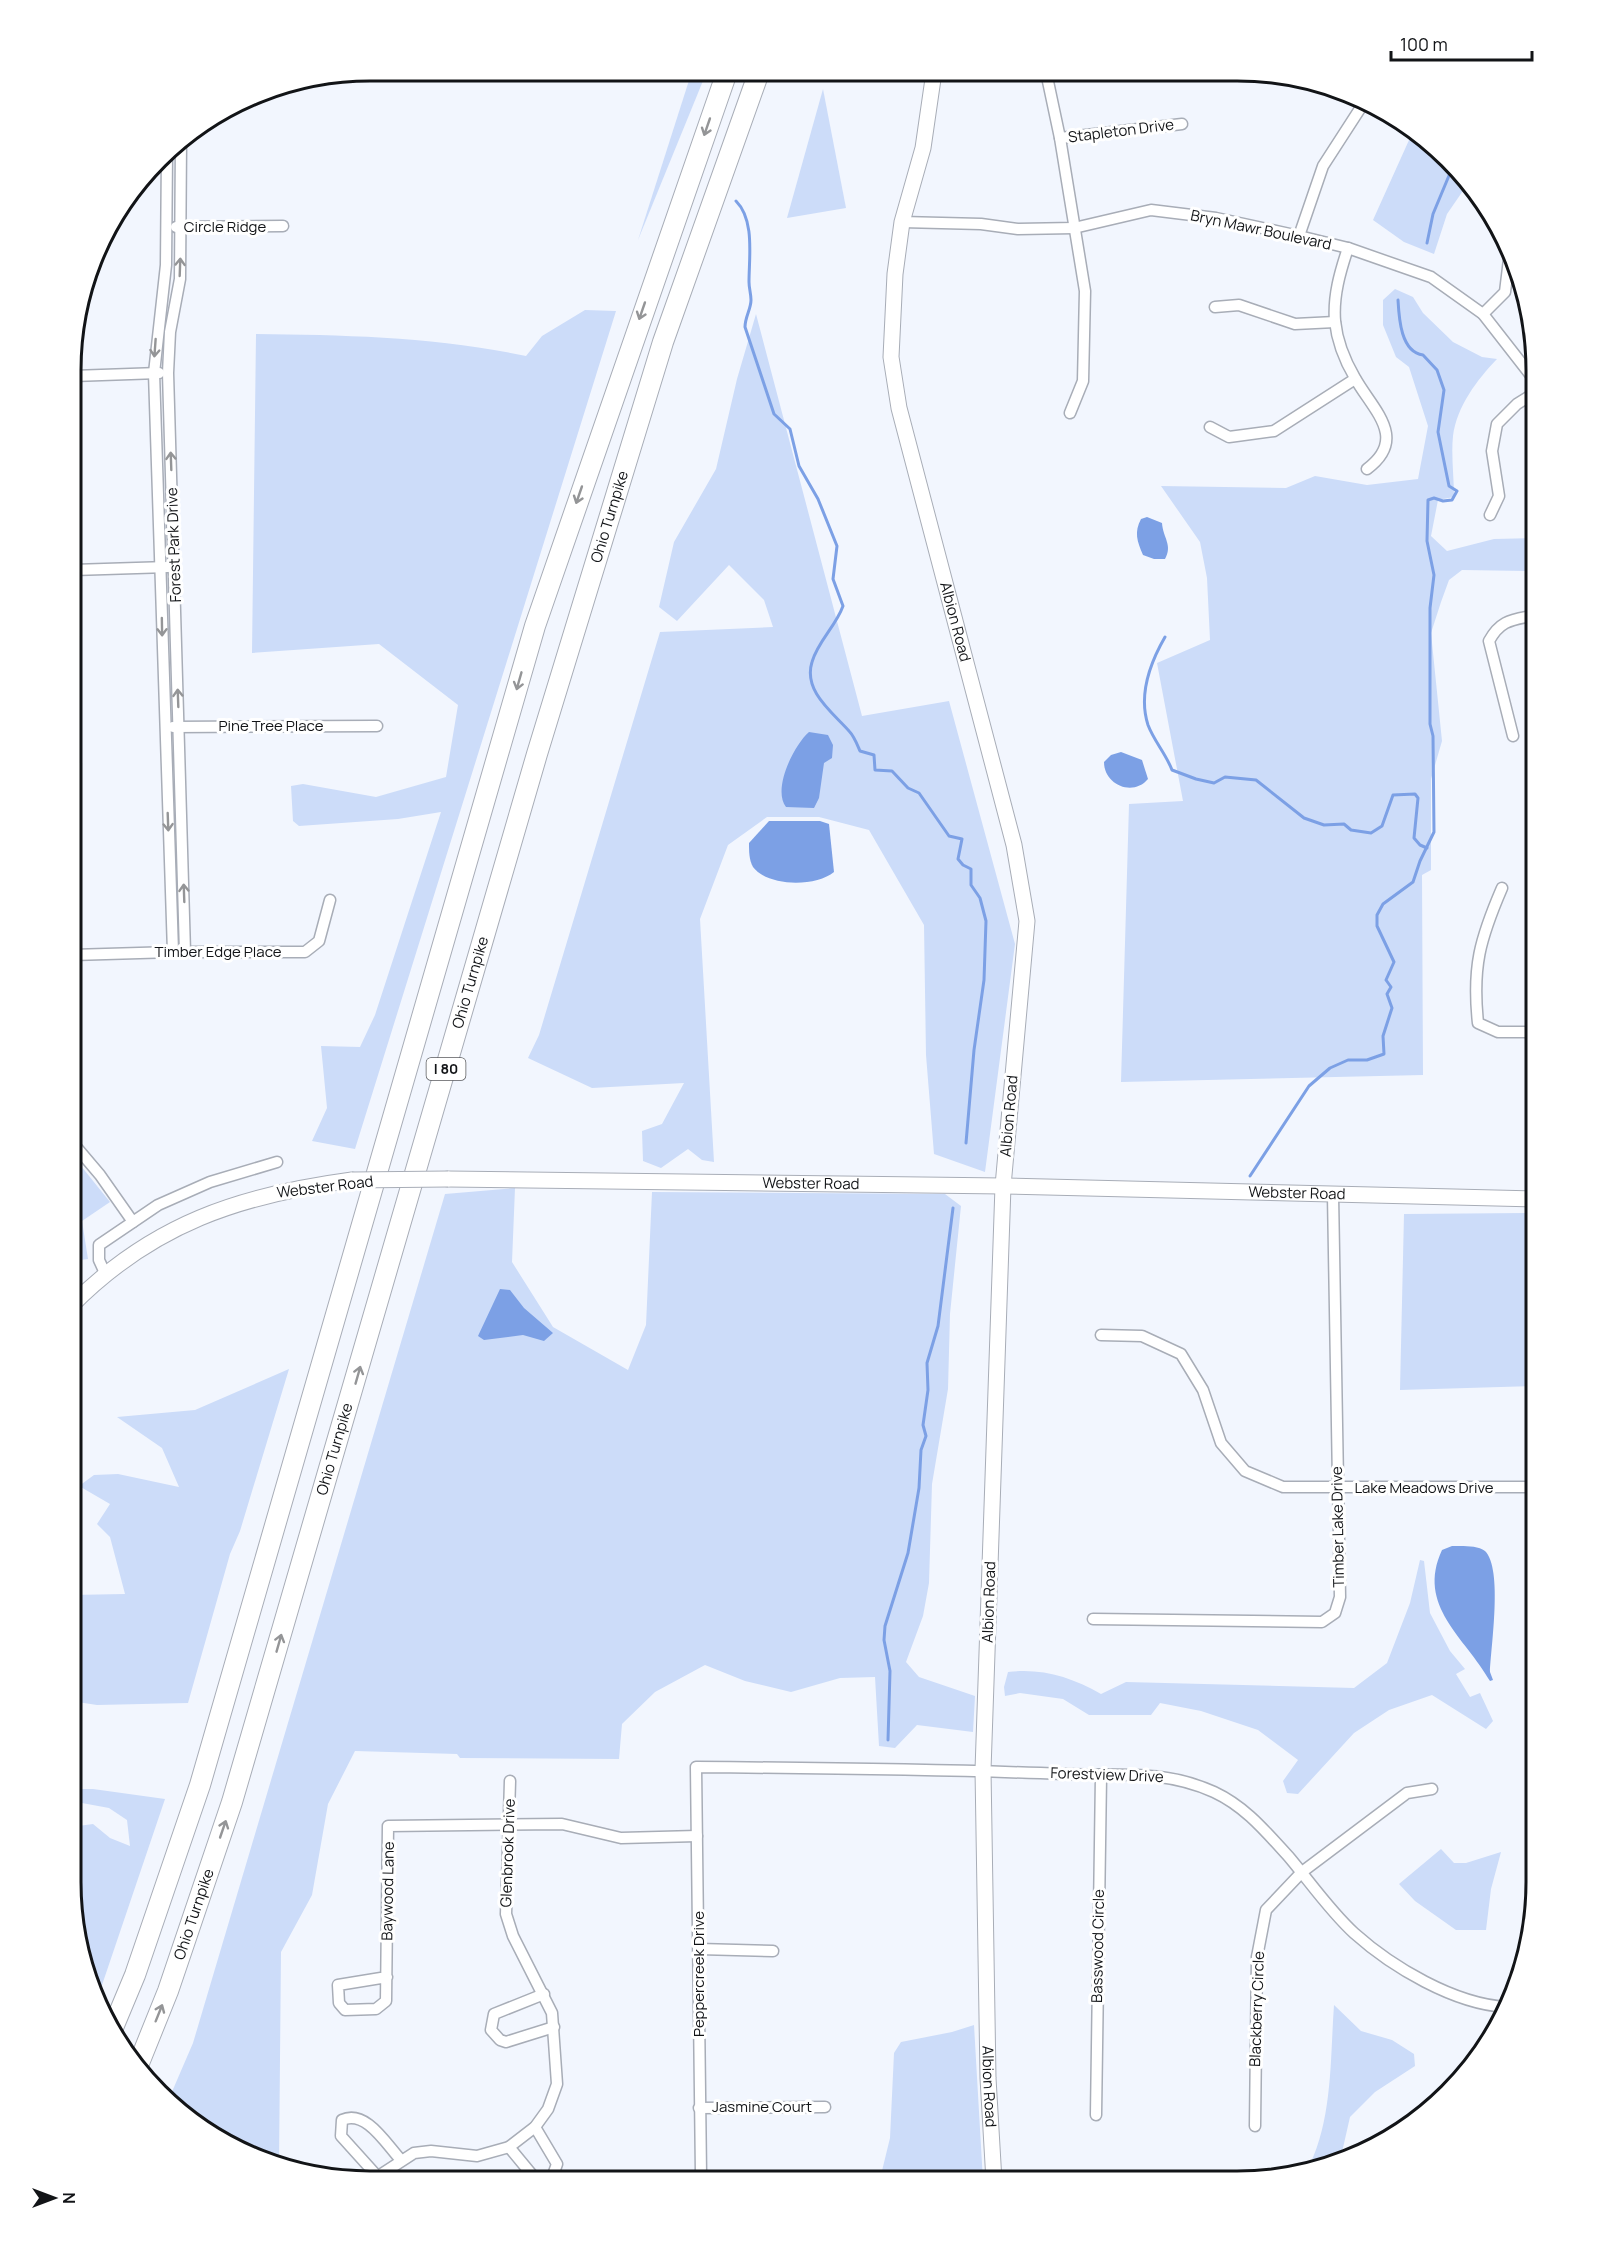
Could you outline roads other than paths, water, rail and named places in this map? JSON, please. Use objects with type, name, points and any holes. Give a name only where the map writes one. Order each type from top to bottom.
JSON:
[{"type":"highway","name":"I 80","points":[[116,2020],[135,1975],[200,1785],[535,626],[724,81]]},
{"type":"highway","name":"Ohio Turnpike","points":[[141,2058],[168,1991],[232,1802],[537,754],[663,342],[756,81]]},
{"type":"street","name":"Albion Road","points":[[933,81],[923,148],[902,222],[892,314],[891,357],[897,401],[1014,845],[1027,921],[1003,1186],[983,1770],[988,2078],[993,2171]]},
{"type":"street","points":[[1048,81],[1060,138],[1085,291],[1083,381],[1070,413]]},
{"type":"street","points":[[1299,236],[1323,165],[1360,109]]},
{"type":"street","name":"Stapleton Drive","points":[[1060,138],[1182,124]]},
{"type":"street","name":"Forest Park Drive","points":[[181,151],[180,279],[170,332],[168,373],[185,952]]},
{"type":"street","name":"Forest Park Drive","points":[[167,165],[166,265],[154,373],[173,952]]},
{"type":"street","name":"Bryn Mawr Boulevard","points":[[902,222],[1018,229],[1074,228],[1151,210],[1216,218],[1299,236],[1348,248],[1431,277],[1483,314],[1526,369]]},
{"type":"street","name":"Circle Ridge","points":[[167,227],[283,226]]},
{"type":"street","points":[[1348,248],[1337,283],[1335,322],[1342,350],[1355,379],[1382,416],[1386,433],[1384,450],[1378,461],[1367,469]]},
{"type":"street","points":[[1483,314],[1504,292],[1508,268]]},
{"type":"street","points":[[1215,306],[1239,305],[1295,324],[1335,322]]},
{"type":"street","points":[[81,376],[168,373]]},
{"type":"street","points":[[1210,428],[1228,437],[1274,431],[1355,379]]},
{"type":"street","points":[[1490,514],[1499,496],[1492,452],[1497,424],[1526,398]]},
{"type":"street","points":[[81,570],[174,567]]},
{"type":"street","points":[[1513,736],[1490,642],[1496,627],[1509,620],[1526,617]]},
{"type":"street","name":"Pine Tree Place","points":[[165,727],[377,726]]},
{"type":"street","points":[[1502,888],[1478,951],[1475,996],[1478,1023],[1498,1032],[1526,1032]]},
{"type":"street","name":"Timber Edge Place","points":[[81,955],[305,952],[319,941],[330,900]]},
{"type":"street","points":[[81,1153],[133,1222]]},
{"type":"street","name":"Webster Road","points":[[105,1273],[99,1260],[99,1245],[158,1205],[210,1182],[276,1162]]},
{"type":"street","name":"Webster Road","points":[[81,1296],[105,1273],[188,1223],[228,1205],[270,1193],[352,1180],[448,1179],[1003,1186],[1526,1199]]},
{"type":"street","name":"Timber Lake Drive","points":[[1093,1619],[1322,1622],[1335,1613],[1340,1597],[1336,1488],[1333,1195]]},
{"type":"street","name":"Lake Meadows Drive","points":[[1101,1335],[1142,1336],[1181,1354],[1203,1390],[1221,1443],[1245,1471],[1283,1487],[1526,1487]]},
{"type":"street","name":"Forestview Drive","points":[[696,1767],[983,1770],[1180,1778],[1216,1793],[1248,1812],[1353,1932],[1392,1963],[1446,1991],[1498,2006]]},
{"type":"street","name":"Peppercreek Drive","points":[[696,1767],[700,2171]]},
{"type":"street","name":"Basswood Circle","points":[[1096,2115],[1101,1776]]},
{"type":"street","name":"Glenbrook Drive","points":[[386,2171],[414,2154],[431,2151],[477,2156],[509,2147],[535,2127],[548,2109],[557,2084],[552,2013],[513,1936],[506,1914],[510,1781]]},
{"type":"street","name":"Blackberry Circle","points":[[1255,2126],[1257,1957],[1266,1910],[1302,1872],[1407,1792],[1432,1789]]},
{"type":"street","name":"Baywood Lane","points":[[387,1977],[338,1985],[339,2003],[345,2010],[376,2009],[386,2001],[387,1977],[388,1826],[562,1824],[621,1838],[697,1836]]},
{"type":"street","points":[[699,1949],[773,1951]]},
{"type":"street","points":[[544,1994],[494,2014],[491,2030],[500,2040],[506,2042],[554,2027]]},
{"type":"street","name":"Jasmine Court","points":[[699,2108],[825,2107]]},
{"type":"street","points":[[370,2171],[341,2136],[342,2120],[352,2116],[358,2117],[369,2125],[401,2160]]},
{"type":"street","points":[[535,2127],[555,2157],[557,2164],[554,2171]]},
{"type":"street","points":[[509,2147],[529,2171]]},
{"type":"water","points":[[1147,517],[1162,523],[1168,545],[1165,559],[1154,559],[1143,555],[1137,532],[1141,519]]},
{"type":"water","points":[[809,732],[828,735],[833,745],[832,758],[824,763],[819,798],[814,808],[786,807],[782,799],[783,779],[791,757]]},
{"type":"water","points":[[1121,752],[1142,760],[1148,779],[1142,784],[1127,788],[1120,786],[1109,777],[1104,762],[1111,755]]},
{"type":"water","points":[[769,821],[820,821],[829,824],[834,872],[816,880],[792,883],[760,874],[753,867],[749,843]]},
{"type":"water","points":[[500,1289],[510,1290],[524,1308],[553,1333],[544,1341],[523,1335],[484,1340],[478,1336]]},
{"type":"water","points":[[1452,1546],[1469,1546],[1485,1551],[1494,1574],[1494,1627],[1490,1672],[1493,1680],[1490,1681],[1447,1620],[1439,1604],[1435,1588],[1436,1570],[1442,1550]]},
{"type":"waterway","points":[[1427,243],[1433,214],[1449,174]]},
{"type":"waterway","points":[[736,201],[746,218],[750,239],[751,300],[745,327],[774,414],[790,429],[799,466],[818,499],[837,546],[833,579],[843,606],[812,662],[810,673],[815,692],[852,735],[860,751],[874,755],[875,770],[892,771],[908,788],[919,793],[949,836],[962,839],[958,859],[971,869],[971,885],[980,898],[986,921],[984,980],[974,1050],[966,1143]]},
{"type":"waterway","points":[[1250,1176],[1309,1086],[1330,1068],[1348,1060],[1367,1060],[1384,1054],[1383,1036],[1392,1008],[1387,994],[1391,987],[1386,980],[1394,962],[1377,926],[1377,915],[1383,904],[1413,882],[1434,832],[1433,736],[1430,724],[1430,608],[1434,575],[1427,541],[1428,500],[1434,498],[1443,501],[1452,500],[1457,491],[1449,486],[1438,432],[1444,390],[1437,370],[1423,355],[1410,348],[1406,341],[1401,325],[1398,300]]},
{"type":"waterway","points":[[1165,637],[1150,668],[1144,702],[1148,725],[1172,770],[1214,783],[1225,777],[1256,780],[1304,818],[1324,825],[1344,824],[1351,830],[1371,833],[1382,826],[1393,795],[1415,794],[1418,798],[1414,838],[1420,845],[1427,848]]},
{"type":"waterway","points":[[888,1740],[890,1671],[884,1640],[885,1626],[908,1553],[919,1488],[921,1450],[926,1436],[923,1425],[928,1390],[927,1363],[938,1326],[953,1208]]}]
